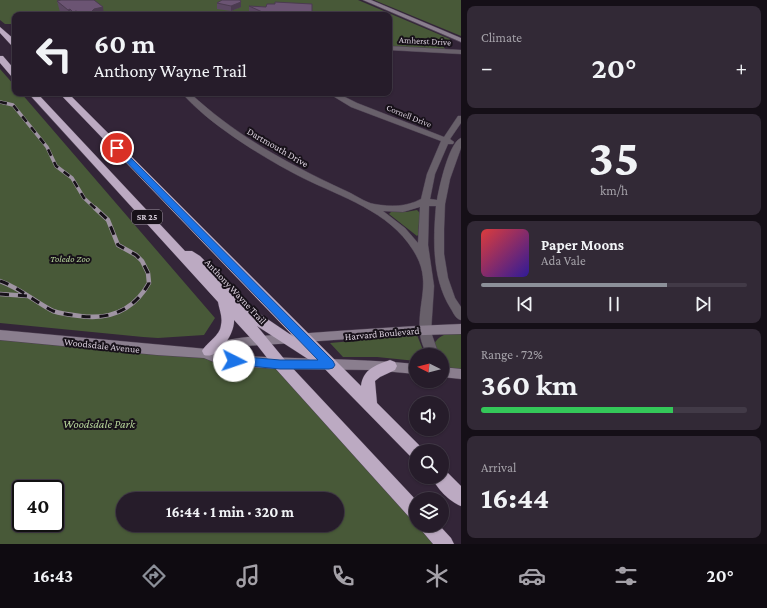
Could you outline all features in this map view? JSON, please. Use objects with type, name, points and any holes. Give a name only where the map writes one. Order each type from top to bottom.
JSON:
[{"type":"highway","points":[[0,29],[12,41]]},
{"type":"highway","points":[[0,58],[12,72]]},
{"type":"highway","name":"Anthony Wayne Trail","points":[[35,96],[262,341],[280,364],[409,504]]},
{"type":"highway","name":"Anthony Wayne Trail","points":[[66,96],[409,445]]},
{"type":"highway","points":[[170,242],[202,264],[242,307],[270,329],[329,365]]},
{"type":"highway","points":[[207,352],[224,334],[229,324],[229,318],[222,298]]},
{"type":"highway","points":[[372,407],[367,386],[370,376],[375,372],[390,366]]},
{"type":"highway","points":[[447,484],[461,498]]},
{"type":"highway","points":[[434,532],[445,544]]},
{"type":"street","points":[[366,0],[461,40]]},
{"type":"street","name":"Amherst Drive","points":[[392,48],[461,52]]},
{"type":"street","name":"Dartmouth Drive","points":[[189,96],[215,120],[241,138],[290,168],[369,206],[390,220],[407,235],[415,245],[426,271]]},
{"type":"street","name":"Cornell Drive","points":[[338,96],[354,105],[445,140],[460,142]]},
{"type":"street","points":[[430,348],[425,329],[425,316],[429,302],[429,284],[426,271],[423,238],[425,201],[431,174],[445,140],[461,118]]},
{"type":"street","points":[[460,142],[446,177],[440,204],[439,240],[448,294],[455,310],[461,316]]},
{"type":"street","points":[[425,201],[440,204]]},
{"type":"street","name":"Dartmouth Drive","points":[[369,206],[403,209],[413,207],[425,201]]},
{"type":"street","points":[[426,271],[444,276]]},
{"type":"street","name":"Harvard Boulevard","points":[[304,339],[425,329],[461,329]]},
{"type":"street","name":"Woodsdale Avenue","points":[[0,335],[157,350],[207,352],[222,345],[304,339]]},
{"type":"street","name":"Woodsdale Avenue","points":[[207,352],[221,360],[280,364],[329,365]]},
{"type":"street","points":[[329,365],[372,365],[409,368]]},
{"type":"street","points":[[449,372],[461,374]]},
{"type":"green space","points":[[0,0],[358,0],[386,12],[12,12],[12,24],[5,24],[0,20]]},
{"type":"green space","points":[[374,0],[461,0],[461,36]]},
{"type":"green space","points":[[392,14],[450,39],[450,41],[444,43],[443,45],[445,49],[392,46]]},
{"type":"green space","name":"Toledo Zoo","points":[[0,69],[12,83],[12,96],[24,96],[215,318],[204,335],[158,338],[0,323]]},
{"type":"green space","points":[[417,210],[420,213],[417,236],[389,214],[391,212]]},
{"type":"green space","points":[[447,334],[461,334],[461,370],[454,370],[449,367],[449,348],[435,348],[434,344],[438,339]]},
{"type":"green space","name":"Woodsdale Park","points":[[0,335],[280,364],[409,504],[409,532],[435,532],[446,544],[0,544]]},
{"type":"green space","points":[[417,335],[422,348],[409,348],[409,360],[377,357],[343,357],[330,343]]},
{"type":"building","points":[[94,0],[103,7],[94,9],[91,12],[73,12],[57,1]]},
{"type":"building","points":[[222,0],[240,0],[241,2],[231,6],[217,3]]},
{"type":"building","points":[[275,2],[312,4],[312,12],[262,12],[249,6],[266,7],[267,4],[275,4]]},
{"type":"railway","points":[[0,102],[13,105],[47,147],[56,166],[72,178],[84,198],[96,209]]},
{"type":"railway","points":[[28,296],[53,311],[63,314],[91,317],[120,311],[136,300],[143,292],[149,283],[148,273],[142,261],[136,255],[118,245],[108,220],[95,208]]},
{"type":"railway","points":[[0,281],[14,287],[28,296]]},
{"type":"railway","points":[[0,294],[28,296]]},
{"type":"route","points":[[117,148],[329,365],[234,361]]}]
